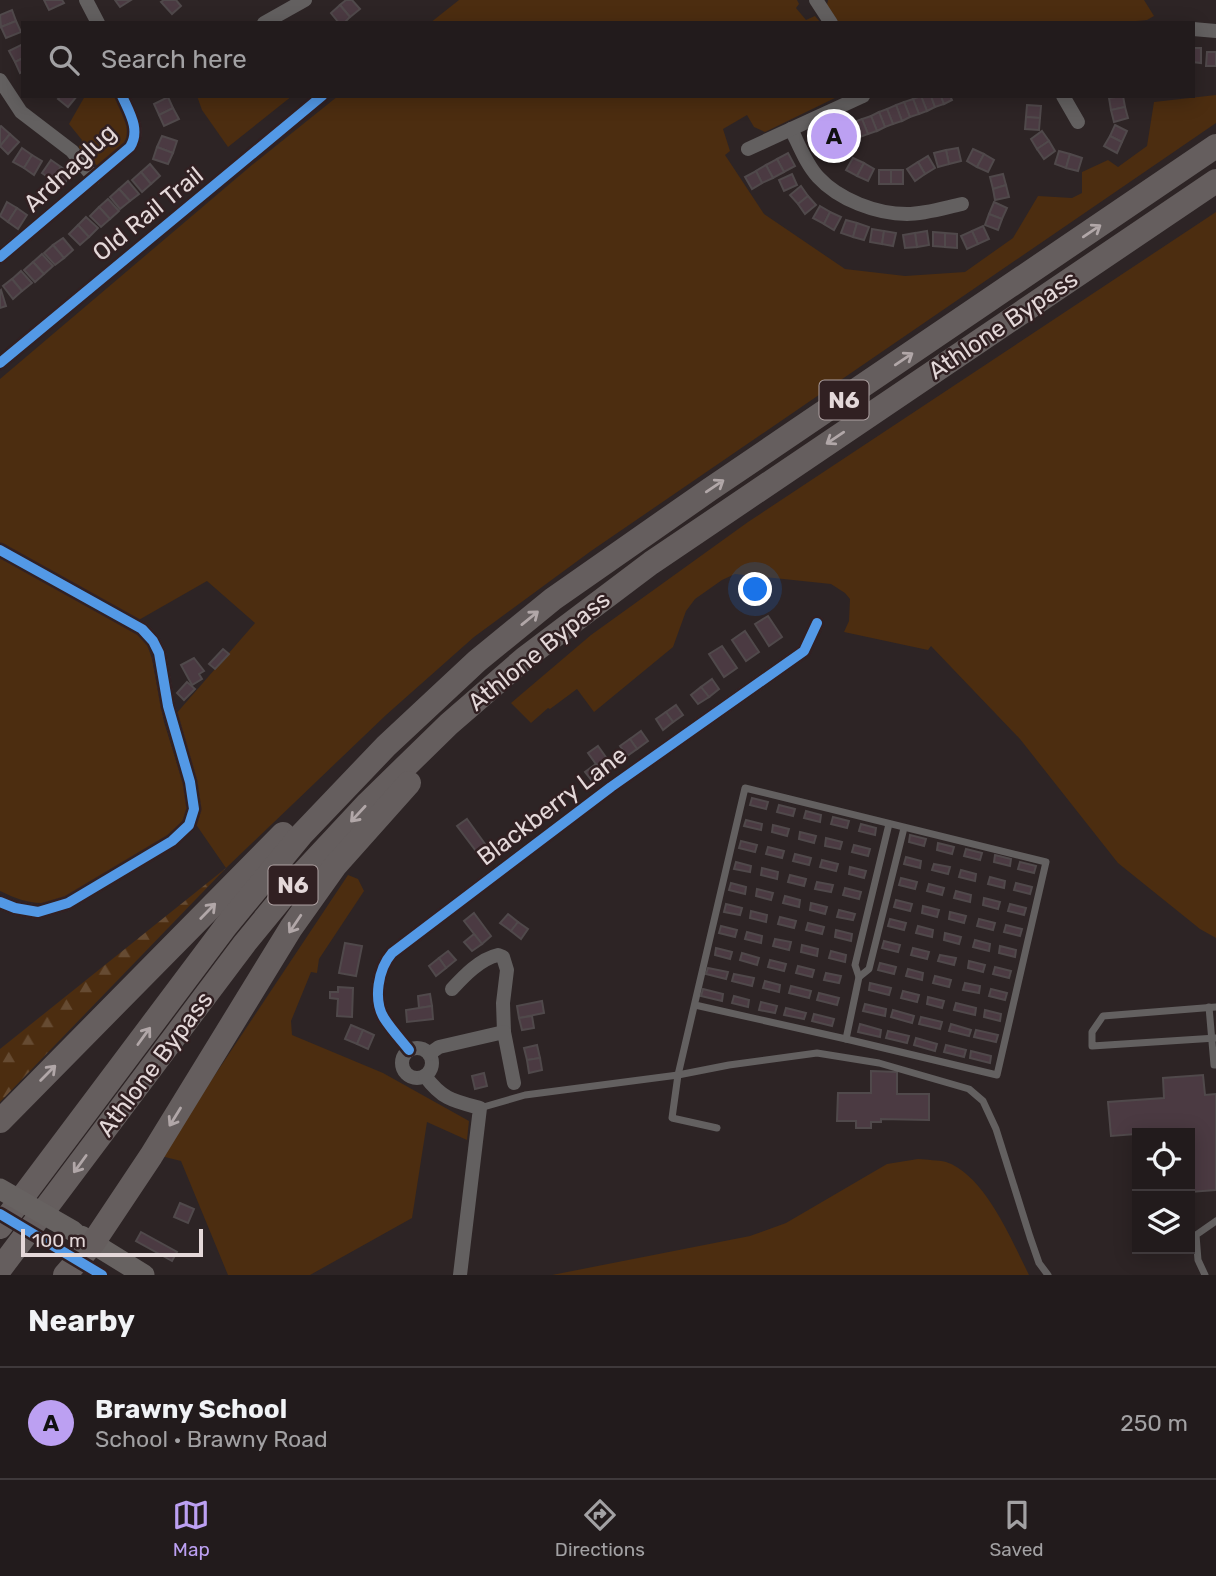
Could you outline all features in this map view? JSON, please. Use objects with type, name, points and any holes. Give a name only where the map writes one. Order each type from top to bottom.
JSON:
[{"type":"highway","name":"Athlone Bypass","points":[[0,1227],[226,926],[293,845],[386,746],[477,661],[553,599],[709,490],[1216,146]]},
{"type":"highway","name":"Athlone Bypass","points":[[0,1269],[245,943],[326,848],[449,724],[525,658],[651,563],[1216,181]]},
{"type":"highway","name":"N6","points":[[65,1275],[83,1237],[151,1156],[291,928],[335,866],[425,765],[498,694],[651,563]]},
{"type":"highway","name":"N6","points":[[0,1121],[354,762],[429,694],[477,661]]},
{"type":"main road","points":[[0,1189],[144,1275]]},
{"type":"street","points":[[86,0],[97,21]]},
{"type":"street","points":[[268,21],[305,0]]},
{"type":"street","points":[[811,3],[829,21]]},
{"type":"street","points":[[1195,29],[1216,31]]},
{"type":"street","name":"Ardnaglug","points":[[0,80],[29,120],[60,140],[94,178]]},
{"type":"street","name":"Ardnaglug","points":[[0,257],[127,150],[134,140],[134,126],[122,98]]},
{"type":"street","points":[[748,149],[859,98]]},
{"type":"street","points":[[1064,98],[1079,122]]},
{"type":"street","points":[[791,129],[820,179],[830,188],[857,203],[909,214],[962,204]]},
{"type":"street","points":[[0,550],[142,629],[153,641],[159,653],[168,706],[190,782],[194,809],[188,825],[172,841],[68,904],[38,912],[0,902]]},
{"type":"street","name":"Blackberry Lane","points":[[480,1108],[453,1101],[442,1095],[425,1076],[412,1077],[404,1072],[402,1062],[409,1050],[381,1012],[379,980],[384,963],[392,953],[664,747],[804,651],[817,624]]},
{"type":"street","points":[[452,989],[488,958],[498,955],[503,957],[507,970],[503,1003],[504,1032],[514,1083]]},
{"type":"street","points":[[429,1054],[439,1047],[504,1032]]},
{"type":"street","points":[[409,1050],[417,1048],[429,1054],[432,1063],[425,1076]]},
{"type":"street","points":[[460,1275],[480,1108]]},
{"type":"lane","points":[[695,1005],[997,1075],[1046,862],[745,788],[678,1075],[672,1118],[717,1128]]},
{"type":"lane","points":[[846,1039],[859,978],[855,965],[889,824]]},
{"type":"lane","points":[[859,978],[869,969],[904,828]]},
{"type":"lane","points":[[873,888],[888,892]]},
{"type":"lane","points":[[1214,1038],[1092,1046],[1092,1032],[1103,1016],[1213,1007],[1216,1065]]},
{"type":"lane","points":[[480,1108],[524,1095],[817,1053],[879,1063],[969,1090],[983,1101],[996,1129],[1030,1237],[1048,1275]]},
{"type":"lane","points":[[1205,1275],[1198,1260],[1196,1236],[1216,1221]]},
{"type":"green space","points":[[459,0],[797,0],[799,4],[796,8],[806,20],[815,16],[819,21],[433,21]]},
{"type":"green space","points":[[828,0],[1144,0],[1154,16],[1137,21],[838,21],[827,5]]},
{"type":"green space","points":[[1216,95],[1216,123],[591,551],[474,637],[386,715],[226,868],[195,823],[175,715],[255,623],[207,581],[137,621],[0,543],[0,379],[252,165],[336,98],[835,98],[765,132],[754,127],[747,115],[723,129],[730,151],[725,155],[764,214],[845,269],[905,276],[965,272],[1013,238],[1038,196],[1072,198],[1082,193],[1082,172],[1108,160],[1118,167],[1147,146],[1154,102]]},
{"type":"green space","points":[[84,98],[118,98],[128,128],[127,143],[98,166],[81,154],[79,147],[82,140],[69,124]]},
{"type":"green space","points":[[198,98],[289,98],[228,147],[202,110]]},
{"type":"green space","points":[[1216,212],[1216,938],[1200,929],[1118,863],[1020,739],[931,646],[928,650],[844,632],[849,621],[850,599],[831,584],[735,574],[695,599],[686,611],[673,647],[594,712],[577,689],[531,723],[511,703],[591,635],[748,522]]},
{"type":"green space","points":[[0,558],[137,633],[147,644],[164,722],[188,799],[188,812],[176,831],[64,899],[47,903],[24,900],[0,891]]},
{"type":"green space","points":[[226,868],[0,1102],[0,1049]]},
{"type":"green space","points":[[348,875],[358,879],[364,891],[319,959],[317,973],[311,972],[291,1021],[292,1035],[383,1073],[469,1121],[467,1140],[427,1122],[412,1218],[310,1275],[228,1275],[181,1161],[161,1156]]},
{"type":"green space","points":[[918,1159],[946,1162],[973,1180],[996,1211],[1029,1275],[552,1275],[750,1236],[786,1223],[887,1164]]},
{"type":"building","points":[[44,0],[62,0],[64,3],[49,10]]},
{"type":"building","points":[[115,0],[131,0],[120,7]]},
{"type":"building","points":[[176,0],[181,6],[172,14],[161,2]]},
{"type":"building","points":[[346,0],[352,0],[360,9],[350,17],[340,5]]},
{"type":"building","points":[[340,5],[350,17],[346,21],[337,21],[331,13]]},
{"type":"building","points":[[12,10],[16,21],[1,27],[0,15]]},
{"type":"building","points":[[16,21],[21,32],[6,38],[1,27]]},
{"type":"building","points":[[21,45],[21,59],[15,62],[9,51]]},
{"type":"building","points":[[1195,48],[1201,48],[1201,63],[1195,62]]},
{"type":"building","points":[[1207,52],[1216,52],[1216,66],[1206,66]]},
{"type":"building","points":[[21,59],[20,73],[15,62]]},
{"type":"building","points":[[59,98],[75,98],[68,107]]},
{"type":"building","points":[[168,98],[173,108],[159,115],[154,104]]},
{"type":"building","points":[[922,98],[932,98],[935,107],[927,111]]},
{"type":"building","points":[[922,98],[927,111],[919,114],[913,99]]},
{"type":"building","points":[[932,98],[942,98],[944,104],[935,107]]},
{"type":"building","points":[[942,98],[951,98],[952,100],[944,104]]},
{"type":"building","points":[[1109,98],[1123,98],[1125,107],[1111,110]]},
{"type":"building","points":[[913,99],[919,114],[910,117],[904,102]]},
{"type":"building","points":[[904,102],[910,117],[902,121],[896,105]]},
{"type":"building","points":[[896,105],[902,121],[893,124],[887,109]]},
{"type":"building","points":[[1027,105],[1041,106],[1040,118],[1026,117]]},
{"type":"building","points":[[1125,107],[1128,118],[1114,122],[1111,110]]},
{"type":"building","points":[[173,108],[179,119],[164,126],[159,115]]},
{"type":"building","points":[[887,109],[893,124],[885,127],[879,112]]},
{"type":"building","points":[[879,112],[885,127],[877,131],[871,116]]},
{"type":"building","points":[[871,116],[877,131],[868,134],[862,119]]},
{"type":"building","points":[[1026,117],[1040,118],[1039,130],[1025,129]]},
{"type":"building","points":[[862,119],[868,134],[860,137],[854,122]]},
{"type":"building","points":[[846,122],[852,135],[847,138],[851,146],[836,153],[833,148],[828,151],[820,135]]},
{"type":"building","points":[[1115,125],[1127,131],[1122,142],[1110,136]]},
{"type":"building","points":[[0,127],[10,134],[0,146]]},
{"type":"building","points":[[1042,131],[1049,141],[1037,149],[1031,139]]},
{"type":"building","points":[[10,134],[19,142],[8,154],[0,146]]},
{"type":"building","points":[[162,136],[177,141],[173,153],[157,147]]},
{"type":"building","points":[[1110,136],[1122,142],[1117,153],[1104,146]]},
{"type":"building","points":[[1049,141],[1055,151],[1044,159],[1037,149]]},
{"type":"building","points":[[157,147],[173,153],[168,164],[153,159]]},
{"type":"building","points":[[22,148],[32,155],[24,168],[13,162]]},
{"type":"building","points":[[958,148],[961,161],[949,164],[946,150]]},
{"type":"building","points":[[973,149],[984,154],[977,167],[967,161]]},
{"type":"building","points":[[946,150],[949,164],[938,167],[934,153]]},
{"type":"building","points":[[1059,151],[1070,154],[1066,168],[1055,164]]},
{"type":"building","points":[[788,153],[795,166],[784,172],[777,159]]},
{"type":"building","points":[[984,154],[994,160],[988,172],[977,167]]},
{"type":"building","points":[[1070,154],[1082,158],[1078,171],[1066,168]]},
{"type":"building","points":[[32,155],[42,161],[34,175],[24,168]]},
{"type":"building","points":[[928,156],[935,168],[925,174],[918,162]]},
{"type":"building","points":[[853,158],[864,163],[857,176],[846,170]]},
{"type":"building","points":[[777,159],[784,172],[773,178],[766,165]]},
{"type":"building","points":[[51,160],[61,167],[52,180],[42,173]]},
{"type":"building","points":[[918,162],[925,174],[915,181],[907,169]]},
{"type":"building","points":[[864,163],[874,169],[868,181],[857,176]]},
{"type":"building","points":[[150,164],[160,176],[151,184],[141,172]]},
{"type":"building","points":[[766,165],[773,178],[762,183],[756,171]]},
{"type":"building","points":[[61,167],[71,174],[62,187],[52,180]]},
{"type":"building","points":[[879,170],[891,170],[891,184],[879,184]]},
{"type":"building","points":[[891,170],[903,170],[903,184],[891,184]]},
{"type":"building","points":[[756,171],[762,183],[752,189],[745,177]]},
{"type":"building","points":[[141,172],[151,184],[142,192],[132,180]]},
{"type":"building","points":[[792,174],[797,185],[784,191],[779,180]]},
{"type":"building","points":[[1003,174],[1006,185],[993,189],[990,177]]},
{"type":"building","points":[[128,181],[139,194],[130,201],[119,189]]},
{"type":"building","points":[[1006,185],[1009,197],[995,200],[993,189]]},
{"type":"building","points":[[801,186],[808,196],[798,204],[790,195]]},
{"type":"building","points":[[119,189],[130,201],[120,209],[110,197]]},
{"type":"building","points":[[808,196],[816,205],[805,214],[798,204]]},
{"type":"building","points":[[108,199],[119,211],[110,219],[99,207]]},
{"type":"building","points":[[7,202],[17,208],[8,222],[0,216]]},
{"type":"building","points":[[994,202],[1007,208],[1002,219],[989,214]]},
{"type":"building","points":[[820,206],[830,212],[824,224],[813,218]]},
{"type":"building","points":[[99,207],[110,219],[101,227],[90,216]]},
{"type":"building","points":[[17,208],[27,215],[18,229],[8,222]]},
{"type":"building","points":[[830,212],[841,217],[834,230],[824,224]]},
{"type":"building","points":[[989,214],[1002,219],[998,230],[985,225]]},
{"type":"building","points":[[86,217],[98,228],[89,237],[78,225]]},
{"type":"building","points":[[846,220],[857,223],[853,237],[841,233]]},
{"type":"building","points":[[857,223],[869,227],[864,240],[853,237]]},
{"type":"building","points":[[78,225],[89,237],[80,245],[69,234]]},
{"type":"building","points":[[983,226],[989,239],[978,244],[972,231]]},
{"type":"building","points":[[872,229],[884,231],[882,244],[870,242]]},
{"type":"building","points":[[884,231],[896,233],[893,246],[882,244]]},
{"type":"building","points":[[927,231],[929,245],[917,247],[915,233]]},
{"type":"building","points":[[972,231],[978,244],[967,249],[961,236]]},
{"type":"building","points":[[933,232],[945,233],[945,247],[933,246]]},
{"type":"building","points":[[915,233],[917,247],[905,248],[903,235]]},
{"type":"building","points":[[945,233],[957,234],[957,248],[945,247]]},
{"type":"building","points":[[63,238],[73,250],[64,258],[53,245]]},
{"type":"building","points":[[53,245],[64,258],[55,265],[44,253]]},
{"type":"building","points":[[42,254],[53,266],[44,274],[33,262]]},
{"type":"building","points":[[33,262],[44,274],[35,282],[24,270]]},
{"type":"building","points":[[21,271],[32,283],[22,291],[12,279]]},
{"type":"building","points":[[12,279],[22,291],[13,299],[3,286]]},
{"type":"building","points":[[0,291],[6,306],[0,308]]},
{"type":"building","points":[[768,616],[782,637],[769,646],[755,624]]},
{"type":"building","points":[[745,631],[759,652],[746,661],[732,640]]},
{"type":"building","points":[[722,646],[737,668],[724,677],[709,654]]},
{"type":"building","points":[[223,649],[229,654],[215,669],[209,664]]},
{"type":"building","points":[[194,658],[204,671],[199,674],[202,679],[192,685],[181,665]]},
{"type":"building","points":[[712,679],[719,689],[709,697],[701,687]]},
{"type":"building","points":[[187,682],[195,689],[184,700],[177,693]]},
{"type":"building","points":[[701,687],[709,697],[698,704],[691,695]]},
{"type":"building","points":[[676,705],[683,715],[673,722],[666,712]]},
{"type":"building","points":[[666,712],[673,722],[663,730],[656,719]]},
{"type":"building","points":[[641,731],[648,741],[637,749],[630,739]]},
{"type":"building","points":[[630,739],[637,749],[627,756],[620,746]]},
{"type":"building","points":[[598,746],[613,767],[603,774],[588,753]]},
{"type":"building","points":[[596,764],[603,774],[592,781],[585,772]]},
{"type":"building","points":[[752,798],[768,802],[766,809],[750,805]]},
{"type":"building","points":[[779,805],[795,809],[793,816],[777,812]]},
{"type":"building","points":[[806,811],[821,815],[820,822],[804,818]]},
{"type":"building","points":[[833,817],[849,821],[847,828],[831,824]]},
{"type":"building","points":[[467,819],[488,848],[479,855],[457,826]]},
{"type":"building","points":[[746,820],[762,824],[761,830],[744,826]]},
{"type":"building","points":[[861,824],[876,828],[875,835],[859,831]]},
{"type":"building","points":[[773,825],[789,829],[787,836],[772,832]]},
{"type":"building","points":[[800,832],[816,836],[814,843],[799,839]]},
{"type":"building","points":[[910,835],[926,839],[924,846],[909,842]]},
{"type":"building","points":[[826,838],[842,842],[840,849],[825,846]]},
{"type":"building","points":[[741,841],[757,845],[755,852],[739,848]]},
{"type":"building","points":[[938,843],[954,847],[952,854],[937,850]]},
{"type":"building","points":[[854,845],[870,849],[868,856],[852,852]]},
{"type":"building","points":[[768,847],[784,851],[782,858],[766,854]]},
{"type":"building","points":[[966,849],[982,853],[980,860],[964,856]]},
{"type":"building","points":[[795,854],[811,858],[809,865],[793,861]]},
{"type":"building","points":[[995,855],[1011,859],[1010,866],[994,862]]},
{"type":"building","points":[[906,857],[921,861],[920,868],[904,864]]},
{"type":"building","points":[[822,860],[838,864],[836,871],[820,867]]},
{"type":"building","points":[[736,862],[751,866],[750,872],[734,869]]},
{"type":"building","points":[[1020,862],[1036,866],[1034,873],[1018,869]]},
{"type":"building","points":[[934,864],[950,867],[948,874],[932,870]]},
{"type":"building","points":[[850,867],[866,871],[864,878],[849,874]]},
{"type":"building","points":[[762,868],[778,872],[777,879],[761,875]]},
{"type":"building","points":[[961,870],[976,874],[975,881],[959,877]]},
{"type":"building","points":[[790,875],[806,879],[804,886],[788,882]]},
{"type":"building","points":[[990,877],[1005,881],[1004,888],[988,884]]},
{"type":"building","points":[[901,878],[917,882],[915,889],[899,885]]},
{"type":"building","points":[[817,882],[833,885],[831,892],[815,889]]},
{"type":"building","points":[[731,883],[746,887],[745,894],[729,890]]},
{"type":"building","points":[[1016,883],[1032,887],[1030,894],[1014,890]]},
{"type":"building","points":[[929,884],[944,888],[942,895],[927,891]]},
{"type":"building","points":[[845,888],[861,892],[859,899],[843,895]]},
{"type":"building","points":[[757,889],[773,893],[771,900],[756,896]]},
{"type":"building","points":[[956,891],[971,895],[970,902],[954,898]]},
{"type":"building","points":[[785,896],[800,900],[799,907],[783,903]]},
{"type":"building","points":[[984,898],[1000,902],[998,909],[983,905]]},
{"type":"building","points":[[896,900],[912,904],[910,911],[894,907]]},
{"type":"building","points":[[811,903],[827,907],[825,914],[810,910]]},
{"type":"building","points":[[726,904],[742,908],[740,915],[724,912]]},
{"type":"building","points":[[1010,904],[1026,908],[1024,915],[1008,911]]},
{"type":"building","points":[[923,906],[939,910],[937,917],[922,913]]},
{"type":"building","points":[[839,910],[855,914],[853,920],[837,917]]},
{"type":"building","points":[[751,911],[767,915],[766,922],[750,918]]},
{"type":"building","points":[[950,912],[966,916],[964,923],[949,919]]},
{"type":"building","points":[[474,913],[491,936],[482,944],[464,921]]},
{"type":"building","points":[[508,914],[518,922],[511,931],[500,923]]},
{"type":"building","points":[[780,917],[796,921],[794,928],[778,924]]},
{"type":"building","points":[[890,919],[906,923],[904,930],[888,926]]},
{"type":"building","points":[[979,919],[995,923],[993,930],[977,926]]},
{"type":"building","points":[[518,922],[528,929],[521,939],[511,931]]},
{"type":"building","points":[[808,923],[824,927],[822,934],[806,930]]},
{"type":"building","points":[[1006,925],[1022,929],[1020,936],[1004,932]]},
{"type":"building","points":[[721,926],[737,930],[735,937],[719,933]]},
{"type":"building","points":[[918,926],[933,930],[932,937],[916,933]]},
{"type":"building","points":[[836,930],[852,934],[851,941],[835,937]]},
{"type":"building","points":[[747,932],[762,936],[761,943],[745,939]]},
{"type":"building","points":[[945,933],[961,937],[959,944],[944,940]]},
{"type":"building","points":[[474,934],[482,944],[472,951],[464,942]]},
{"type":"building","points":[[775,939],[791,942],[789,950],[773,946]]},
{"type":"building","points":[[975,940],[990,944],[989,951],[973,947]]},
{"type":"building","points":[[884,941],[900,945],[898,952],[882,948]]},
{"type":"building","points":[[345,943],[362,946],[356,976],[339,973]]},
{"type":"building","points":[[802,945],[818,949],[817,956],[801,952]]},
{"type":"building","points":[[1000,946],[1016,950],[1015,957],[999,953]]},
{"type":"building","points":[[716,948],[732,952],[730,959],[715,955]]},
{"type":"building","points":[[913,948],[929,952],[927,959],[911,955]]},
{"type":"building","points":[[448,951],[456,960],[446,968],[439,958]]},
{"type":"building","points":[[831,951],[846,955],[845,962],[829,958]]},
{"type":"building","points":[[742,953],[759,958],[757,965],[740,960]]},
{"type":"building","points":[[940,955],[956,958],[954,965],[938,961]]},
{"type":"building","points":[[439,958],[446,968],[436,976],[429,966]]},
{"type":"building","points":[[770,960],[786,964],[784,971],[768,967]]},
{"type":"building","points":[[969,961],[985,965],[983,972],[968,968]]},
{"type":"building","points":[[880,963],[896,967],[894,974],[878,970]]},
{"type":"building","points":[[798,966],[814,970],[812,977],[796,973]]},
{"type":"building","points":[[995,967],[1011,971],[1009,978],[993,974]]},
{"type":"building","points":[[708,968],[728,972],[726,979],[706,974]]},
{"type":"building","points":[[908,969],[923,973],[922,980],[906,976]]},
{"type":"building","points":[[826,973],[841,976],[839,983],[824,980]]},
{"type":"building","points":[[734,974],[754,978],[752,986],[732,981]]},
{"type":"building","points":[[935,976],[951,980],[949,987],[933,983]]},
{"type":"building","points":[[765,981],[780,985],[779,992],[763,988]]},
{"type":"building","points":[[870,983],[891,988],[889,995],[869,990]]},
{"type":"building","points":[[965,983],[980,986],[979,993],[963,990]]},
{"type":"building","points":[[791,986],[811,991],[809,998],[789,993]]},
{"type":"building","points":[[338,987],[353,988],[352,1017],[337,1016],[338,999],[330,998],[330,992],[338,992]]},
{"type":"building","points":[[703,989],[723,994],[722,1001],[701,996]]},
{"type":"building","points":[[991,989],[1007,993],[1005,1000],[989,996]]},
{"type":"building","points":[[903,991],[919,995],[917,1002],[901,998]]},
{"type":"building","points":[[819,993],[839,998],[837,1005],[817,1000]]},
{"type":"building","points":[[430,994],[432,1006],[419,1008],[418,996]]},
{"type":"building","points":[[734,996],[749,1000],[748,1007],[732,1003]]},
{"type":"building","points":[[928,997],[944,1001],[942,1008],[927,1004]]},
{"type":"building","points":[[542,1001],[544,1013],[519,1018],[517,1006]]},
{"type":"building","points":[[761,1002],[777,1006],[775,1013],[759,1010]]},
{"type":"building","points":[[956,1003],[976,1008],[975,1015],[954,1010]]},
{"type":"building","points":[[865,1004],[886,1009],[885,1016],[863,1011]]},
{"type":"building","points":[[432,1006],[433,1019],[407,1022],[406,1010]]},
{"type":"building","points":[[786,1008],[806,1013],[804,1019],[784,1015]]},
{"type":"building","points":[[893,1010],[914,1016],[912,1023],[891,1017]]},
{"type":"building","points":[[985,1010],[1001,1014],[1000,1021],[984,1017]]},
{"type":"building","points":[[814,1014],[834,1019],[832,1026],[812,1021]]},
{"type":"building","points":[[532,1016],[534,1028],[522,1030],[519,1018]]},
{"type":"building","points":[[921,1017],[942,1022],[940,1029],[919,1024]]},
{"type":"building","points":[[860,1024],[881,1030],[880,1037],[858,1032]]},
{"type":"building","points":[[951,1024],[971,1030],[969,1036],[949,1031]]},
{"type":"building","points":[[351,1025],[363,1030],[357,1044],[345,1039]]},
{"type":"building","points":[[363,1030],[374,1035],[368,1049],[357,1044]]},
{"type":"building","points":[[976,1030],[998,1035],[996,1042],[974,1037]]},
{"type":"building","points":[[888,1031],[909,1036],[907,1043],[886,1038]]},
{"type":"building","points":[[916,1038],[937,1044],[935,1051],[914,1045]]},
{"type":"building","points":[[537,1045],[540,1058],[527,1060],[524,1048]]},
{"type":"building","points":[[946,1045],[966,1050],[964,1057],[944,1052]]},
{"type":"building","points":[[971,1051],[991,1056],[990,1063],[970,1058]]},
{"type":"building","points":[[540,1058],[542,1070],[529,1073],[527,1060]]},
{"type":"building","points":[[871,1071],[897,1072],[897,1094],[929,1094],[929,1120],[881,1119],[881,1122],[871,1122],[871,1128],[856,1128],[856,1121],[837,1121],[838,1093],[871,1093]]},
{"type":"building","points":[[484,1073],[487,1086],[475,1089],[472,1076]]},
{"type":"building","points":[[1203,1075],[1205,1095],[1216,1094],[1216,1190],[1195,1192],[1195,1128],[1132,1128],[1132,1134],[1111,1136],[1108,1102],[1164,1098],[1163,1078]]},
{"type":"building","points":[[180,1203],[194,1209],[188,1223],[174,1217]]},
{"type":"building","points":[[141,1232],[177,1252],[172,1261],[136,1241]]},
{"type":"cycle path","points":[[0,257],[130,147],[134,128],[123,98]]},
{"type":"cycle path","name":"Old Rail Trail","points":[[0,363],[320,98]]},
{"type":"cycle path","points":[[0,550],[142,629],[153,641],[159,653],[168,706],[190,782],[194,809],[189,825],[172,841],[68,903],[38,912],[0,902]]},
{"type":"cycle path","points":[[409,1050],[384,1018],[379,1002],[380,976],[392,953],[611,787],[804,651],[817,623]]},
{"type":"cycle path","points":[[0,1214],[102,1275]]},
{"type":"place","name":"Brawny School","points":[[834,136]]}]
